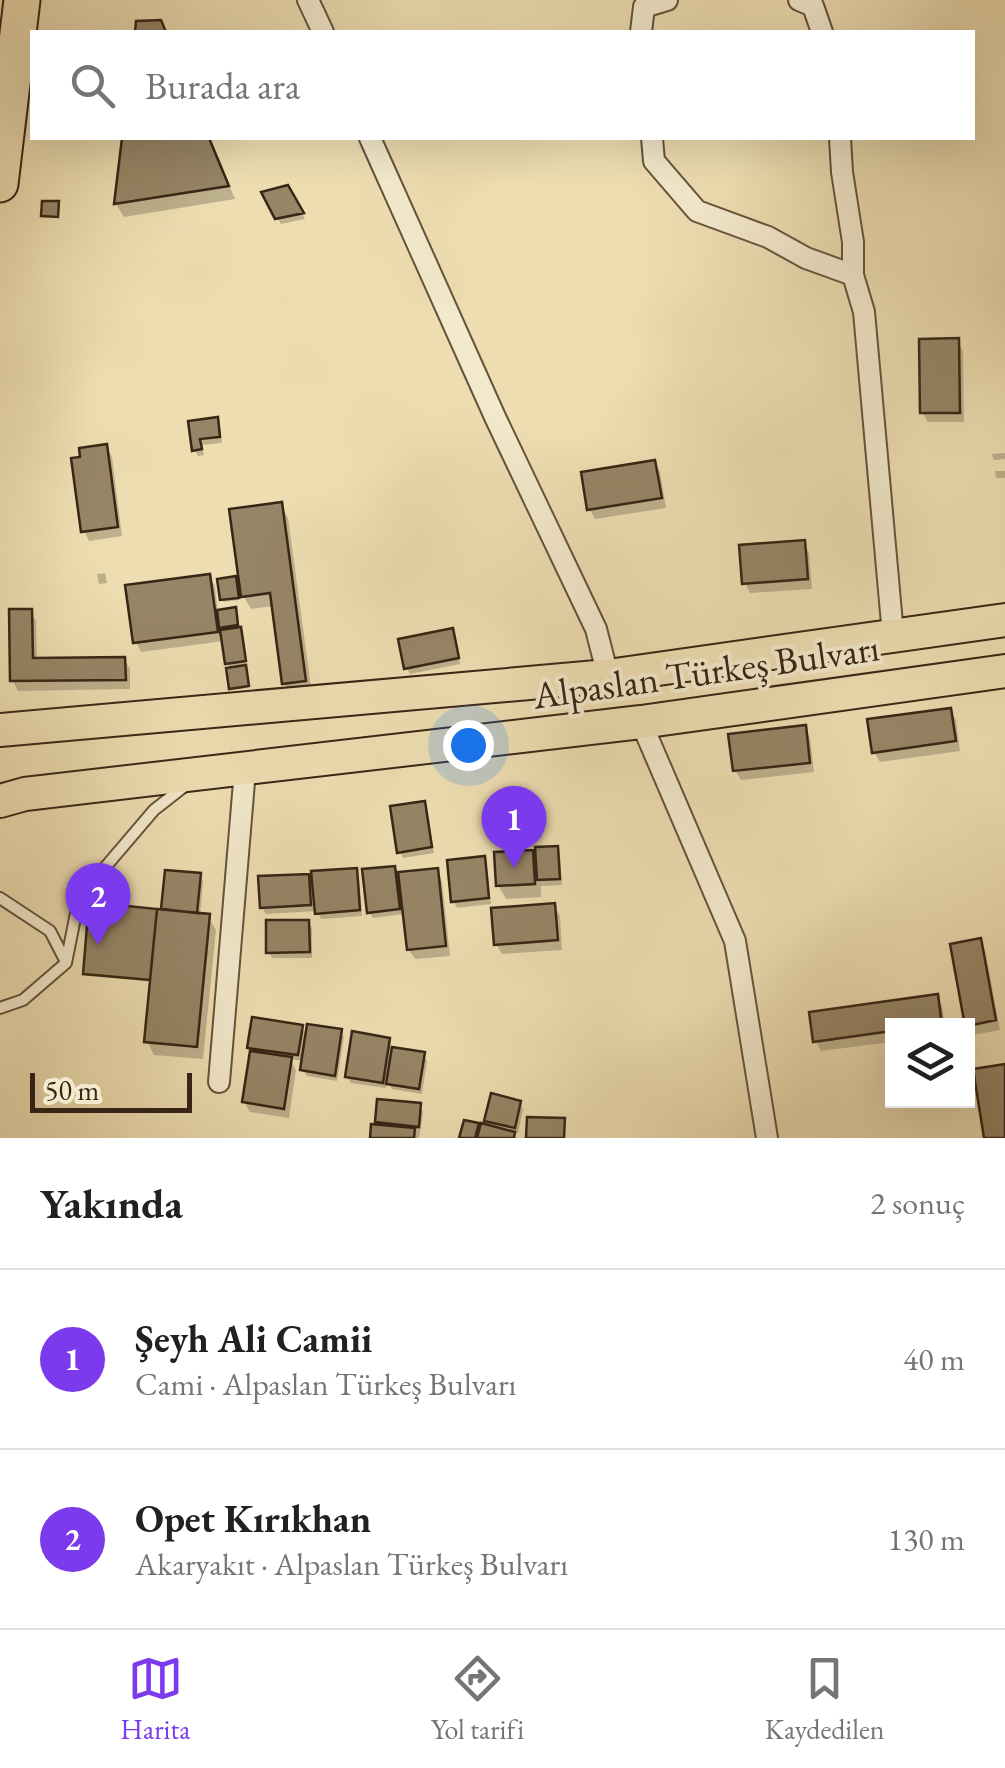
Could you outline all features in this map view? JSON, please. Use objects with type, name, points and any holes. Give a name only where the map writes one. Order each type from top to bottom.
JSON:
[{"type":"highway","points":[[0,184],[22,0]]},
{"type":"main road","name":"Alpaslan Türkeş Bulvarı","points":[[0,730],[608,676],[1005,620]]},
{"type":"main road","name":"Alpaslan Türkeş Bulvarı","points":[[0,801],[25,794],[641,722],[1005,671]]},
{"type":"street","points":[[308,0],[322,30]]},
{"type":"street","points":[[640,30],[644,7],[667,0]]},
{"type":"street","points":[[800,0],[813,6],[821,30]]},
{"type":"street","points":[[371,140],[596,629],[608,676]]},
{"type":"street","points":[[652,140],[654,161],[698,212],[768,237],[806,258],[853,275]]},
{"type":"street","points":[[840,140],[853,242],[853,275],[864,312],[892,636]]},
{"type":"street","points":[[641,722],[735,941],[767,1138]]},
{"type":"street","points":[[219,1082],[245,770]]},
{"type":"lane","points":[[0,1008],[23,1000],[66,963],[79,898],[154,810],[198,775]]},
{"type":"lane","points":[[0,898],[50,931],[66,963]]},
{"type":"building","points":[[161,20],[165,30],[135,30],[136,21]]},
{"type":"building","points":[[122,140],[210,140],[229,186],[114,204]]},
{"type":"building","points":[[288,185],[304,213],[275,219],[261,192]]},
{"type":"building","points":[[42,201],[59,201],[58,217],[41,216]]},
{"type":"building","points":[[959,338],[960,413],[920,413],[919,339]]},
{"type":"building","points":[[218,417],[220,437],[200,439],[202,449],[192,451],[188,421]]},
{"type":"building","points":[[107,444],[118,527],[81,532],[71,458],[80,457],[79,448]]},
{"type":"building","points":[[655,460],[662,498],[587,510],[581,472]]},
{"type":"building","points":[[282,502],[306,681],[282,684],[270,593],[241,597],[229,509]]},
{"type":"building","points":[[805,540],[808,579],[742,584],[739,545]]},
{"type":"building","points":[[210,574],[218,632],[133,643],[125,585]]},
{"type":"building","points":[[236,576],[239,598],[220,600],[217,579]]},
{"type":"building","points":[[236,607],[238,625],[219,628],[217,610]]},
{"type":"building","points":[[9,609],[32,609],[33,658],[125,657],[126,680],[10,681]]},
{"type":"building","points":[[241,627],[246,661],[225,664],[220,630]]},
{"type":"building","points":[[453,628],[459,658],[404,669],[398,639]]},
{"type":"building","points":[[246,665],[249,686],[229,689],[226,668]]},
{"type":"building","points":[[951,708],[956,741],[872,753],[867,719]]},
{"type":"building","points":[[806,725],[810,763],[733,771],[728,734]]},
{"type":"building","points":[[425,801],[432,847],[397,853],[390,806]]},
{"type":"building","points":[[558,846],[560,879],[537,880],[535,847]]},
{"type":"building","points":[[533,850],[535,884],[496,886],[494,852]]},
{"type":"building","points":[[485,856],[489,898],[451,902],[447,860]]},
{"type":"building","points":[[395,866],[400,909],[367,913],[362,869]]},
{"type":"building","points":[[357,868],[360,910],[315,914],[311,871]]},
{"type":"building","points":[[438,868],[446,946],[407,950],[398,872]]},
{"type":"building","points":[[165,870],[201,873],[197,913],[161,909]]},
{"type":"building","points":[[309,874],[311,905],[260,908],[258,876]]},
{"type":"building","points":[[89,902],[157,909],[150,980],[83,974]]},
{"type":"building","points":[[555,903],[558,940],[494,945],[491,908]]},
{"type":"building","points":[[157,909],[210,914],[197,1047],[144,1042]]},
{"type":"building","points":[[266,920],[309,920],[310,952],[266,953]]},
{"type":"building","points":[[981,938],[996,1020],[975,1024],[975,1018],[964,1018],[950,944]]},
{"type":"building","points":[[938,994],[941,1018],[885,1018],[885,1032],[813,1042],[809,1012]]},
{"type":"building","points":[[252,1017],[303,1025],[298,1055],[247,1048]]},
{"type":"building","points":[[307,1024],[342,1029],[335,1076],[300,1070]]},
{"type":"building","points":[[352,1031],[390,1038],[383,1083],[345,1077]]},
{"type":"building","points":[[392,1047],[425,1052],[419,1089],[386,1084]]},
{"type":"building","points":[[250,1051],[292,1057],[284,1109],[242,1102]]},
{"type":"building","points":[[1005,1064],[1005,1138],[984,1138],[975,1069]]},
{"type":"building","points":[[491,1093],[521,1101],[515,1128],[484,1121]]},
{"type":"building","points":[[377,1099],[421,1103],[419,1127],[375,1122]]},
{"type":"building","points":[[527,1117],[565,1118],[564,1138],[526,1138]]},
{"type":"building","points":[[464,1120],[479,1123],[475,1138],[459,1138]]},
{"type":"building","points":[[481,1123],[515,1132],[514,1138],[477,1138]]},
{"type":"building","points":[[371,1124],[415,1128],[414,1138],[370,1138]]},
{"type":"place","name":"Şeyh Ali Camii","points":[[514,868]]},
{"type":"place","name":"Opet Kırıkhan","points":[[98,945]]}]
